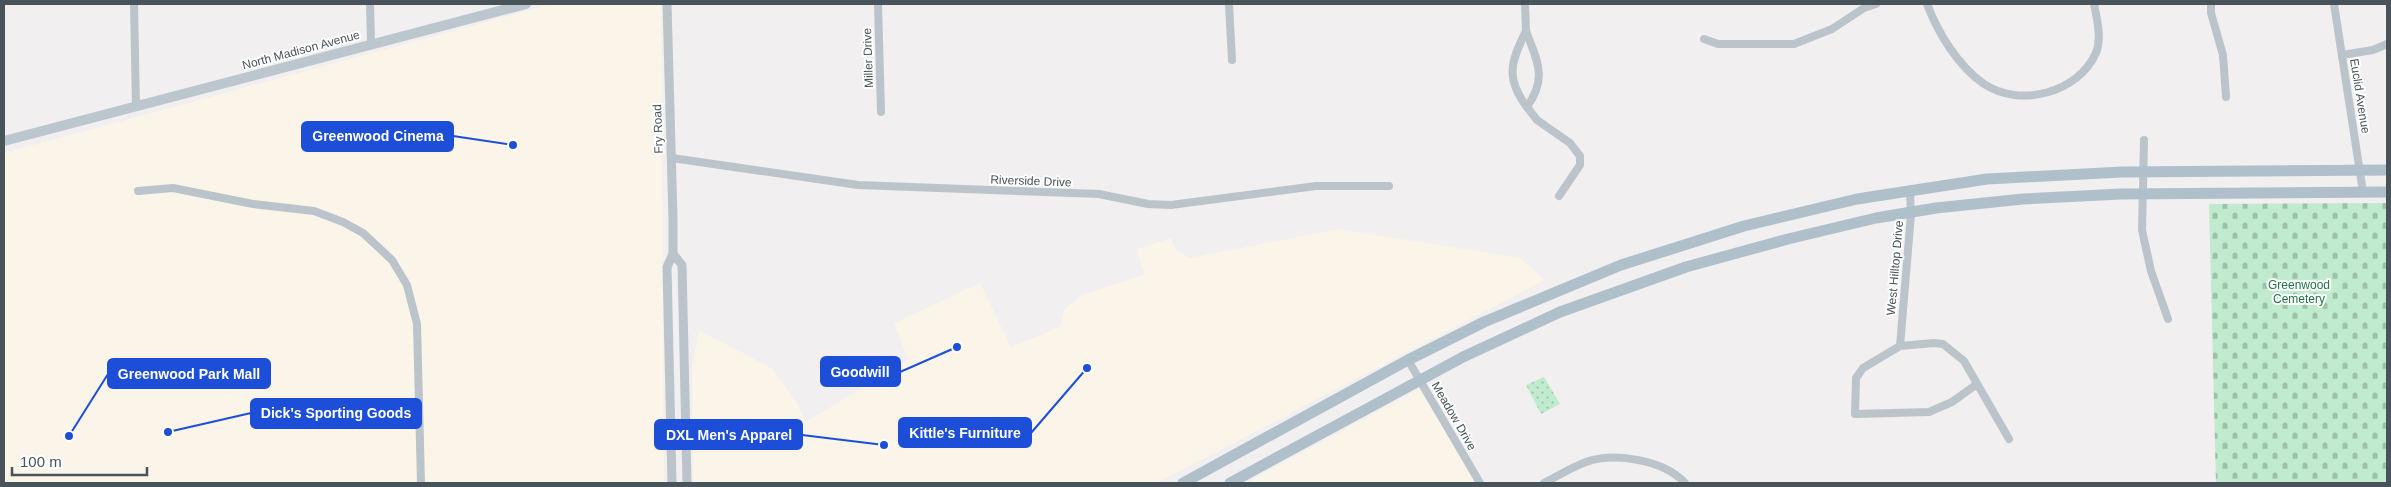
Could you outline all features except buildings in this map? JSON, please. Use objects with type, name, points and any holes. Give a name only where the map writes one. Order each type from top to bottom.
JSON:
[{"type":"main road","name":"North Madison Avenue","points":[[4,141],[526,4]]},
{"type":"main road","points":[[1183,483],[1460,333],[1557,290],[1621,265],[1744,226],[1857,199],[1995,178],[2144,171],[2387,170]]},
{"type":"main road","points":[[1230,483],[1471,353],[1575,307],[1715,258],[1788,239],[1876,218],[1911,214],[1936,208],[2023,199],[2144,194],[2387,192]]},
{"type":"street","points":[[134,4],[136,107]]},
{"type":"street","points":[[370,4],[371,44]]},
{"type":"street","name":"Fry Road","points":[[667,4],[673,207],[673,254],[667,267],[672,483]]},
{"type":"street","name":"Miller Drive","points":[[878,4],[881,112]]},
{"type":"street","points":[[1229,4],[1232,60]]},
{"type":"street","points":[[1525,4],[1526,31],[1534,46],[1539,64],[1538,83],[1527,107]]},
{"type":"street","points":[[1704,39],[1718,44],[1794,44],[1832,29],[1864,8],[1876,4]]},
{"type":"street","points":[[1927,4],[1933,19],[1962,65],[1985,84],[2006,93],[2042,95],[2077,79],[2096,52],[2098,23],[2094,4]]},
{"type":"street","points":[[2211,4],[2211,13],[2223,55],[2226,98]]},
{"type":"street","name":"Euclid Avenue","points":[[2334,4],[2364,192]]},
{"type":"street","points":[[1526,31],[1515,53],[1511,75],[1527,107],[1537,120],[1570,143],[1580,156],[1580,165],[1559,196]]},
{"type":"street","points":[[2342,55],[2373,50],[2387,44]]},
{"type":"street","points":[[2144,140],[2144,194],[2140,212],[2145,246],[2168,319]]},
{"type":"street","name":"Riverside Drive","points":[[672,158],[858,185],[1099,194],[1158,205],[1171,205],[1316,186],[1390,186]]},
{"type":"street","points":[[138,191],[173,188],[253,204],[314,211],[343,222],[363,233],[392,260],[407,285],[417,324],[420,483]]},
{"type":"street","name":"West Hilltop Drive","points":[[1900,346],[1911,214],[1910,191]]},
{"type":"street","name":"Fry Road","points":[[673,254],[682,265],[687,483]]},
{"type":"street","points":[[1977,384],[1952,402],[1929,412],[1855,414],[1856,378],[1858,372],[1900,346],[1926,343],[1943,344],[1964,361],[2009,439]]},
{"type":"street","name":"Meadow Drive","points":[[1408,360],[1480,483]]},
{"type":"street","points":[[1544,483],[1586,462],[1614,456],[1653,463],[1685,483]]},
{"type":"shaded area","points":[[552,4],[661,4],[664,483],[4,483],[4,153]]},
{"type":"shaded area","points":[[1339,229],[1520,258],[1545,280],[1157,483],[693,483],[692,367],[699,330],[773,369],[798,405],[806,422],[908,359],[894,323],[980,283],[1011,347],[1060,327],[1064,310],[1084,294],[1144,275],[1137,249],[1171,238],[1176,250],[1190,258]]},
{"type":"shaded area","points":[[1419,389],[1477,483],[1246,483]]},
{"type":"green space","name":"Greenwood Cemetery","points":[[2387,203],[2387,483],[2216,483],[2209,204]]},
{"type":"green space","points":[[1544,377],[1560,404],[1541,414],[1526,385]]},
{"type":"place","name":"Greenwood Cinema","points":[[513,145]]},
{"type":"place","name":"Goodwill","points":[[957,347]]},
{"type":"place","name":"Kittle's Furniture","points":[[1087,368]]},
{"type":"place","name":"Dick's Sporting Goods","points":[[168,432]]},
{"type":"place","name":"Greenwood Park Mall","points":[[69,436]]},
{"type":"place","name":"DXL Men's Apparel","points":[[884,445]]}]
